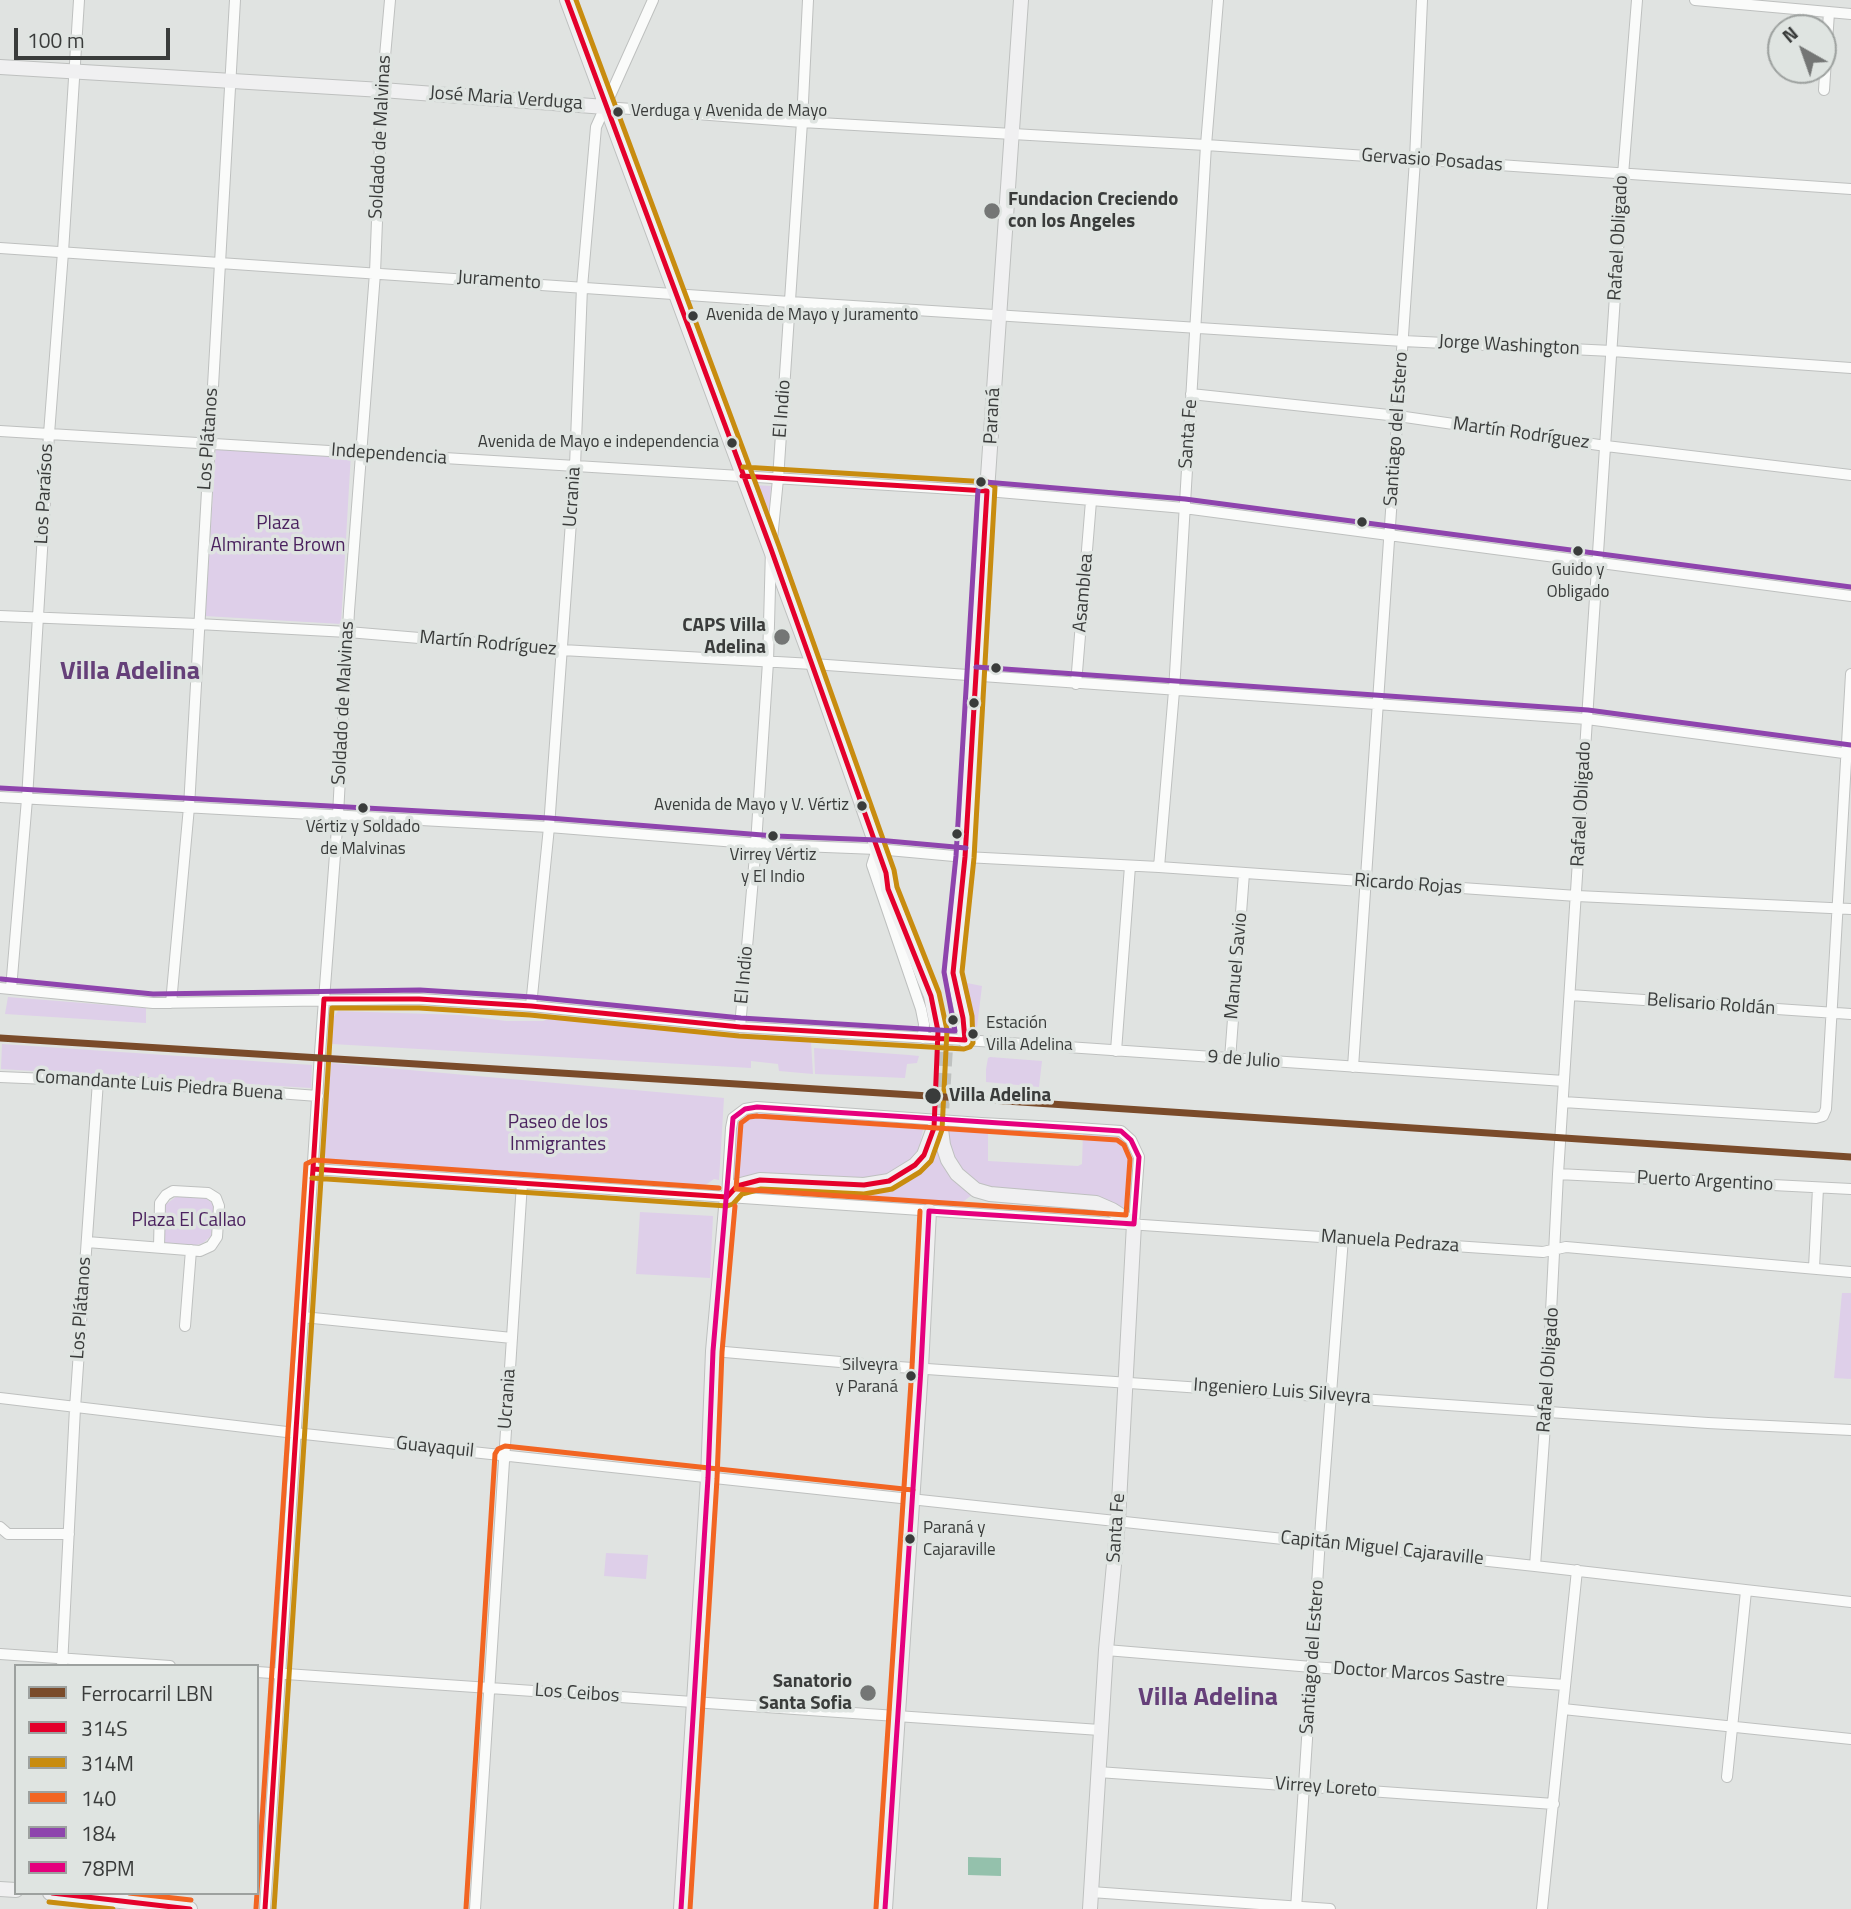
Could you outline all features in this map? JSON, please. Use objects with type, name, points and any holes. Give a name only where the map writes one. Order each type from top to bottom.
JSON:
[{"type":"street","name":"Los Paraísos","points":[[5,989],[27,799],[79,0]]},
{"type":"street","name":"Los Plátanos","points":[[171,1003],[188,807],[235,0]]},
{"type":"street","name":"Soldado de Malvinas","points":[[265,1909],[374,273],[382,90],[390,0]]},
{"type":"street","points":[[567,0],[813,664],[886,873],[888,889],[931,996],[942,1031]]},
{"type":"street","name":"Ucrania","points":[[531,1006],[549,827],[575,466],[582,287],[596,127],[653,0]]},
{"type":"street","name":"El Indio","points":[[740,1027],[756,844],[768,662],[771,549],[790,302],[808,0]]},
{"type":"street","name":"Paraná","points":[[965,1040],[953,974],[965,857],[1021,0]]},
{"type":"street","name":"Santa Fe","points":[[1159,867],[1174,691],[1206,145],[1218,0]]},
{"type":"street","name":"Santiago del Estero","points":[[1353,1067],[1415,160],[1422,0]]},
{"type":"street","name":"Rafael Obligado","points":[[1535,1566],[1587,719],[1637,0]]},
{"type":"street","points":[[1695,0],[1791,4],[1829,12],[1851,13]]},
{"type":"street","points":[[1824,90],[1829,12]]},
{"type":"street","name":"José Maria Verduga","points":[[0,67],[382,90],[1012,135]]},
{"type":"street","name":"Gervasio Posadas","points":[[1012,135],[1206,145],[1851,189]]},
{"type":"street","name":"Juramento","points":[[0,248],[999,314]]},
{"type":"street","name":"Jorge Washington","points":[[999,314],[1851,368]]},
{"type":"street","name":"Martín Rodríguez","points":[[1191,394],[1398,416],[1606,446],[1851,475]]},
{"type":"street","name":"Independencia","points":[[0,431],[987,491],[1184,508],[1851,596]]},
{"type":"street","name":"Asamblea","points":[[1076,684],[1091,501]]},
{"type":"street","name":"Martín Rodríguez","points":[[0,616],[348,632],[562,650],[813,664],[1587,719],[1848,753]]},
{"type":"street","points":[[1563,1102],[1816,1118],[1823,1116],[1826,1109],[1851,674]]},
{"type":"street","name":"Ricardo Rojas","points":[[0,797],[549,827],[756,844],[877,849],[1577,896],[1851,909]]},
{"type":"street","points":[[877,849],[872,864],[921,1009],[923,1038]]},
{"type":"street","points":[[1116,1051],[1130,866]]},
{"type":"street","name":"Manuel Savio","points":[[1230,1059],[1244,873]]},
{"type":"street","name":"9 de Julio","points":[[5,989],[171,1003],[419,999],[531,1006],[740,1027],[1564,1081]]},
{"type":"street","name":"Belisario Roldán","points":[[1570,995],[1851,1014]]},
{"type":"street","name":"Comandante Luis Piedra Buena","points":[[0,1077],[318,1096]]},
{"type":"street","name":"Los Plátanos","points":[[63,1662],[75,1408],[97,1081]]},
{"type":"street","name":"Santa Fe","points":[[727,1197],[733,1118],[745,1109],[757,1107],[1121,1131],[1135,1147],[1139,1157],[1118,1521],[1100,1730],[1090,1909]]},
{"type":"street","points":[[681,1909],[708,1478],[713,1351],[727,1197],[737,1186],[760,1180],[864,1185],[889,1181],[915,1165],[937,1129],[948,1160],[957,1174],[976,1189],[990,1194],[1096,1203],[1134,1224]]},
{"type":"street","points":[[313,1169],[929,1211],[885,1909]]},
{"type":"street","name":"Puerto Argentino","points":[[1558,1174],[1851,1189]]},
{"type":"street","name":"Ucrania","points":[[475,1909],[523,1183]]},
{"type":"street","points":[[1814,1268],[1818,1188]]},
{"type":"street","points":[[87,1242],[200,1251],[211,1246],[217,1237],[219,1206],[216,1198],[208,1193],[173,1191],[166,1195],[160,1203],[159,1247]]},
{"type":"street","name":"Manuela Pedraza","points":[[929,1211],[1543,1252],[1566,1247],[1851,1272]]},
{"type":"street","name":"Santiago del Estero","points":[[1296,1908],[1343,1238]]},
{"type":"street","points":[[185,1326],[191,1250]]},
{"type":"street","points":[[303,1317],[512,1338]]},
{"type":"street","name":"Ingeniero Luis Silveyra","points":[[713,1351],[921,1368],[1851,1430]]},
{"type":"street","name":"Guayaquil","points":[[0,1398],[295,1433],[912,1499]]},
{"type":"street","name":"Capitán Miguel Cajaraville","points":[[912,1499],[1851,1602]]},
{"type":"street","points":[[3,1534],[69,1534]]},
{"type":"street","points":[[1542,1909],[1577,1570]]},
{"type":"street","points":[[1727,1777],[1746,1591]]},
{"type":"street","name":"Doctor Marcos Sastre","points":[[1106,1650],[1565,1685]]},
{"type":"street","points":[[0,1654],[63,1662],[116,1664]]},
{"type":"street","name":"Los Ceibos","points":[[259,1672],[897,1716]]},
{"type":"street","points":[[1563,1709],[1851,1739]]},
{"type":"street","points":[[897,1716],[1100,1730]]},
{"type":"street","name":"Virrey Loreto","points":[[1098,1772],[1554,1804]]},
{"type":"street","points":[[1091,1892],[1330,1909]]},
{"type":"street","points":[[68,1895],[190,1909]]},
{"type":"green space","name":"Plaza Almirante Brown","points":[[216,446],[351,453],[341,624],[205,616]]},
{"type":"green space","points":[[753,485],[771,486],[769,512],[763,512]]},
{"type":"green space","points":[[962,982],[982,986],[977,1027],[971,1025],[967,1015]]},
{"type":"green space","points":[[8,997],[146,1008],[146,1023],[5,1014]]},
{"type":"green space","points":[[338,1011],[461,1015],[506,1021],[543,1021],[551,1018],[673,1027],[680,1031],[811,1042],[813,1074],[779,1071],[778,1064],[751,1061],[751,1068],[332,1044],[331,1020]]},
{"type":"green space","points":[[2,1044],[312,1065],[311,1088],[1,1069]]},
{"type":"green space","points":[[814,1048],[919,1056],[917,1063],[907,1064],[905,1078],[815,1074]]},
{"type":"green space","points":[[990,1057],[1042,1061],[1039,1087],[986,1082]]},
{"type":"green space","name":"Paseo de los Inmigrantes","points":[[331,1063],[724,1098],[719,1180],[714,1179],[704,1186],[331,1162],[323,1155]]},
{"type":"green space","points":[[758,1112],[924,1125],[919,1148],[911,1160],[881,1179],[732,1183],[735,1130],[747,1115]]},
{"type":"green space","points":[[946,1127],[988,1129],[988,1161],[1078,1166],[1082,1164],[1083,1133],[1121,1137],[1130,1147],[1133,1162],[1130,1213],[1106,1200],[995,1189],[979,1184],[968,1177],[953,1159]]},
{"type":"green space","points":[[936,1131],[973,1194],[955,1208],[873,1200],[873,1193],[897,1186],[916,1171]]},
{"type":"green space","name":"Plaza El Callao","points":[[177,1196],[204,1197],[215,1209],[211,1236],[203,1243],[193,1246],[164,1243],[165,1205]]},
{"type":"green space","points":[[640,1212],[713,1216],[710,1278],[636,1274]]},
{"type":"green space","points":[[1842,1293],[1851,1293],[1851,1379],[1834,1378]]},
{"type":"green space","points":[[606,1553],[648,1555],[646,1579],[604,1576]]},
{"type":"shaded area","points":[[968,1857],[1001,1858],[1001,1876],[968,1875]]},
{"type":"tunnel","points":[[941,1129],[947,1031]]},
{"type":"rail line","name":"LBN","points":[[0,1038],[1851,1157]]},
{"type":"transit line","name":"314S","points":[[313,1169],[727,1197],[737,1186],[760,1180],[864,1185],[889,1181],[915,1165],[924,1155],[934,1128],[938,1031],[931,996],[888,889],[886,873],[771,549],[567,0]]},
{"type":"transit line","name":"314M","points":[[312,1178],[727,1206],[733,1204],[742,1194],[761,1189],[864,1194],[892,1189],[920,1172],[931,1161],[942,1130],[947,1030],[939,993],[897,887],[894,870],[779,546],[576,0]]},
{"type":"transit line","name":"314M","points":[[274,1909],[332,1008],[419,1008],[530,1015],[739,1036],[964,1049],[973,1043],[972,1016],[962,972],[974,858],[995,487],[988,482],[743,467]]},
{"type":"transit line","name":"314S","points":[[265,1909],[324,999],[419,999],[531,1006],[740,1027],[965,1040],[953,973],[965,857],[987,491],[742,476]]},
{"type":"transit line","name":"184","points":[[1,979],[153,994],[420,990],[532,997],[741,1018],[955,1031],[944,972],[956,856],[978,490],[985,482],[1185,499],[1851,587]]},
{"type":"transit line","name":"184","points":[[976,667],[1588,710],[1851,745]]},
{"type":"transit line","name":"184","points":[[0,788],[549,818],[966,848]]},
{"type":"transit line","name":"78PM","points":[[681,1909],[708,1478],[713,1351],[733,1118],[745,1109],[757,1107],[1121,1131],[1131,1140],[1139,1157],[1134,1224],[929,1211],[885,1909]]},
{"type":"transit line","name":"140","points":[[757,1116],[1117,1140],[1124,1145],[1130,1159],[1126,1215],[736,1189],[741,1123],[749,1117],[757,1116]]},
{"type":"transit line","name":"140","points":[[259,1863],[306,1164],[314,1160],[719,1188]]},
{"type":"transit line","name":"140","points":[[690,1909],[717,1479],[722,1352],[735,1206]]},
{"type":"transit line","name":"140","points":[[876,1908],[920,1211]]},
{"type":"transit line","name":"140","points":[[466,1908],[495,1454],[498,1449],[505,1446],[913,1490]]},
{"type":"transit line","name":"314S","points":[[69,1895],[190,1909]]},
{"type":"transit line","name":"140","points":[[147,1895],[191,1900]]},
{"type":"transit line","name":"140","points":[[256,1908],[257,1895]]},
{"type":"transit line","name":"314M","points":[[49,1902],[113,1909]]},
{"type":"place","name":"Verduga y Avenida de Mayo","points":[[618,112]]},
{"type":"place","name":"Fundacion Creciendo con los Angeles","points":[[992,211]]},
{"type":"place","name":"Avenida de Mayo y Juramento","points":[[693,316]]},
{"type":"place","name":"Avenida de Mayo e independencia","points":[[732,443]]},
{"type":"place","name":"Guido y Obligado","points":[[1578,551]]},
{"type":"place","name":"CAPS Villa Adelina","points":[[782,637]]},
{"type":"place","name":"Avenida de Mayo y V. Vértiz","points":[[862,806]]},
{"type":"place","name":"Vértiz y Soldado de Malvinas","points":[[363,808]]},
{"type":"place","name":"Virrey Vértiz y El Indio","points":[[773,836]]},
{"type":"place","name":"Estación Villa Adelina","points":[[973,1034]]},
{"type":"place","name":"Villa Adelina","points":[[933,1096]]},
{"type":"place","name":"Silveyra y Paraná","points":[[911,1376]]},
{"type":"place","name":"Paraná y Cajaraville","points":[[910,1539]]},
{"type":"place","name":"Sanatorio Santa Sofia","points":[[868,1693]]},
{"type":"district","name":"Villa Adelina","points":[[130,673]]},
{"type":"district","name":"Villa Adelina","points":[[1208,1699]]}]
